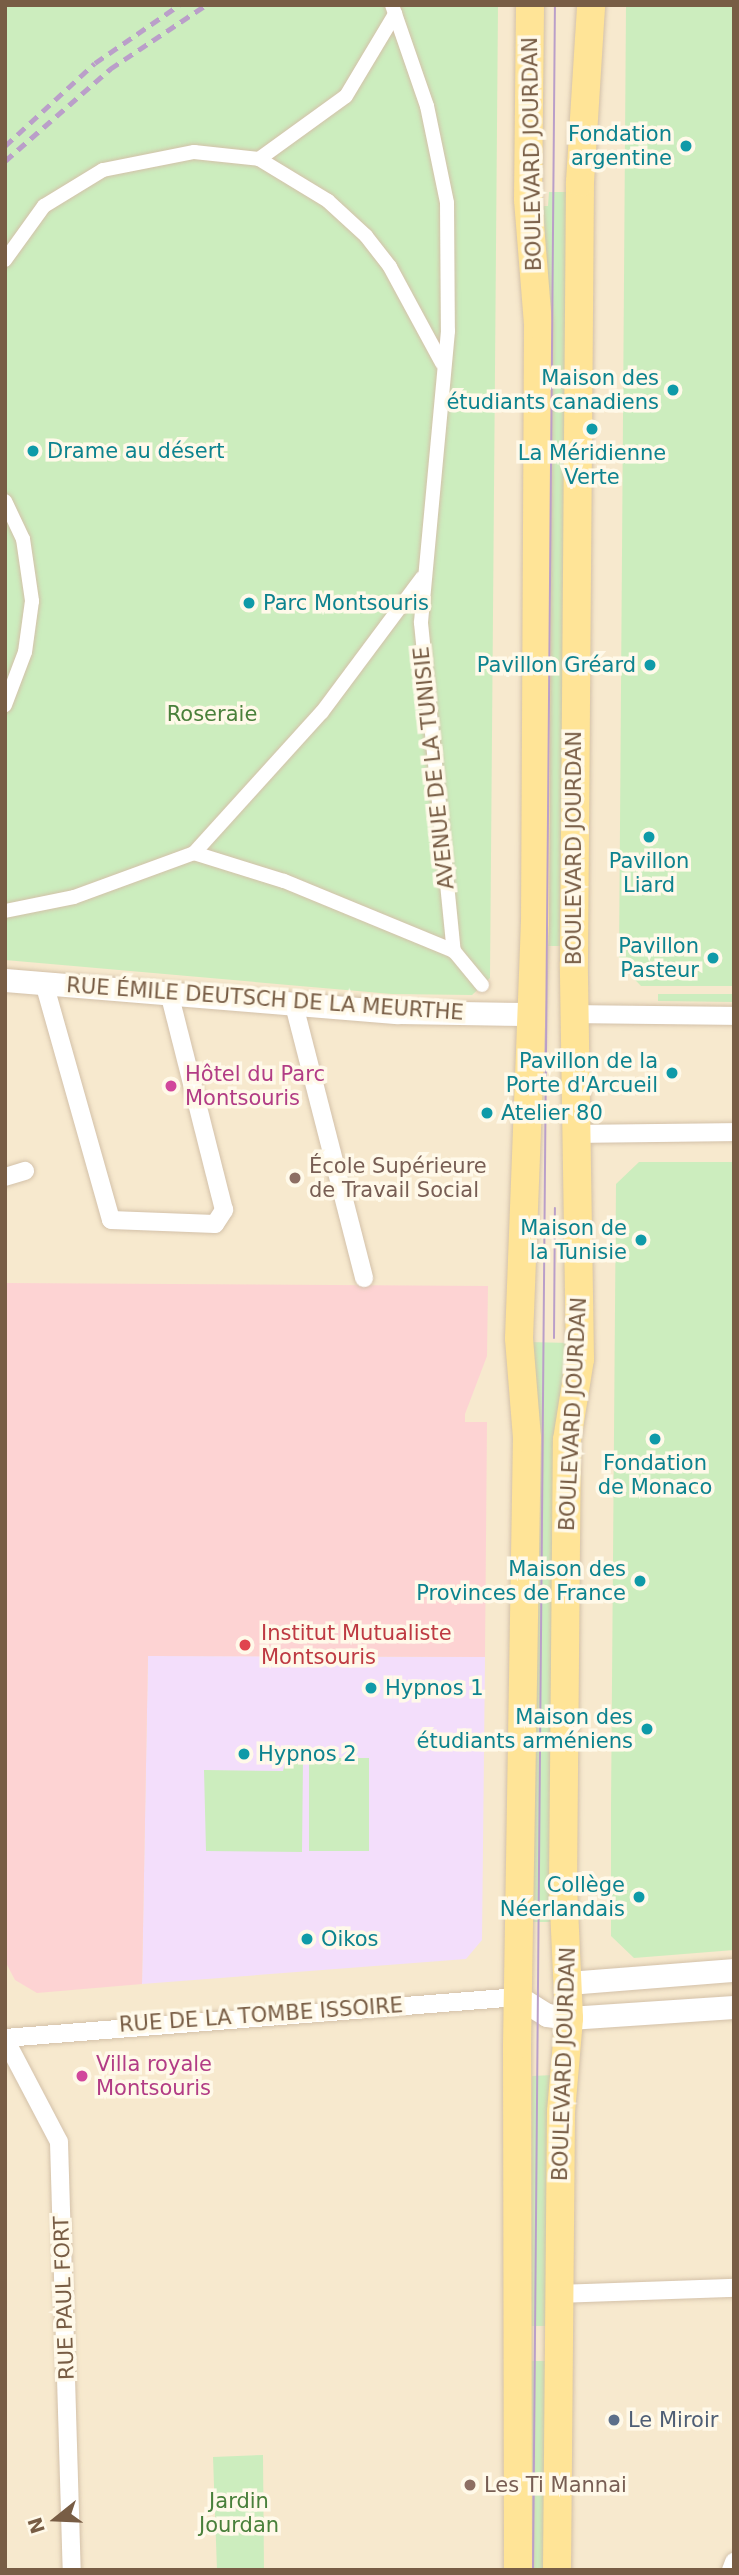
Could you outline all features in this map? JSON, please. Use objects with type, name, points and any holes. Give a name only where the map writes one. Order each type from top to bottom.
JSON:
[{"type":"main road","name":"BOULEVARD JOURDAN","points":[[518,2570],[518,1997],[527,1438],[519,1338],[528,1014],[535,922],[538,338],[528,209],[530,5]]},
{"type":"main road","name":"BOULEVARD JOURDAN","points":[[557,2570],[564,2356],[559,2294],[569,2018],[563,1888],[567,1440],[580,1359],[580,1133],[576,1014],[580,204],[591,5]]},
{"type":"street","points":[[260,159],[346,96],[393,10]]},
{"type":"street","name":"AVENUE DE LA TUNISIE","points":[[393,10],[427,106],[445,193],[449,281],[422,578],[431,764],[454,951]]},
{"type":"street","points":[[5,260],[44,206],[103,170],[194,152],[260,159],[328,201],[360,229],[390,267],[442,363]]},
{"type":"street","points":[[5,501],[23,539],[32,601],[25,652],[5,705]]},
{"type":"street","points":[[5,911],[74,897],[194,853],[322,712],[422,578]]},
{"type":"street","points":[[194,853],[284,881],[454,951],[482,985]]},
{"type":"street","name":"RUE ÉMILE DEUTSCH DE LA MEURTHE","points":[[5,980],[294,1005],[528,1014]]},
{"type":"street","points":[[44,983],[111,1220],[215,1224],[224,1210],[169,993]]},
{"type":"street","points":[[294,1005],[365,1278]]},
{"type":"street","points":[[576,1014],[734,1016]]},
{"type":"street","points":[[580,1133],[734,1132]]},
{"type":"street","points":[[5,1177],[24,1171]]},
{"type":"street","points":[[568,1983],[734,1970]]},
{"type":"street","points":[[518,1997],[547,2015],[569,2018],[734,2007]]},
{"type":"street","name":"RUE DE LA TOMBE ISSOIRE","points":[[5,2038],[518,1997]]},
{"type":"street","name":"RUE PAUL FORT","points":[[5,2038],[59,2142],[72,2570]]},
{"type":"street","points":[[559,2294],[734,2288]]},
{"type":"street","points":[[731,2570],[734,2562]]},
{"type":"shaded area","points":[[5,5],[734,5],[734,2570],[5,2570]]},
{"type":"shaded area","name":"Institut Mutualiste Montsouris","points":[[5,1283],[488,1286],[487,1356],[465,1414],[465,1422],[487,1422],[485,1657],[148,1656],[142,1984],[37,1993],[15,1980],[5,1961]]},
{"type":"shaded area","points":[[148,1656],[485,1657],[482,1940],[466,1959],[142,1984]]},
{"type":"green space","name":"Parc Montsouris","points":[[5,5],[498,5],[490,978],[472,995],[392,994],[5,960]]},
{"type":"green space","points":[[626,5],[734,5],[734,986],[641,986],[619,963]]},
{"type":"green space","points":[[549,192],[568,192],[563,946],[543,946],[534,206],[548,206]]},
{"type":"green space","points":[[658,994],[734,994],[734,1002],[658,1001]]},
{"type":"green space","points":[[639,1162],[734,1162],[734,1950],[634,1958],[611,1936],[611,1807],[616,1184]]},
{"type":"green space","points":[[527,1342],[571,1343],[555,1922],[530,1922]]},
{"type":"green space","points":[[309,1758],[369,1758],[369,1851],[309,1851]]},
{"type":"green space","points":[[286,1760],[303,1761],[302,1852],[206,1851],[204,1770],[283,1771]]},
{"type":"green space","points":[[554,2075],[551,2326],[530,2326],[532,2076]]},
{"type":"green space","points":[[529,2361],[551,2361],[550,2570],[527,2570]]},
{"type":"green space","name":"Jardin Jourdan","points":[[263,2455],[264,2570],[217,2570],[213,2457]]},
{"type":"tram line","points":[[533,2570],[555,5]]},
{"type":"tram line","points":[[554,1338],[555,1208]]},
{"type":"railway","points":[[5,146],[95,63],[179,5]]},
{"type":"railway","points":[[5,161],[110,69],[206,5]]},
{"type":"place","name":"Fondation argentine","points":[[686,146]]},
{"type":"place","name":"Maison des étudiants canadiens","points":[[673,390]]},
{"type":"place","name":"La Méridienne Verte","points":[[592,429]]},
{"type":"place","name":"Drame au désert","points":[[33,451]]},
{"type":"place","name":"Parc Montsouris","points":[[249,603]]},
{"type":"place","name":"Pavillon Gréard","points":[[650,665]]},
{"type":"place","name":"Pavillon Liard","points":[[649,837]]},
{"type":"place","name":"Pavillon Pasteur","points":[[713,958]]},
{"type":"place","name":"Pavillon de la Porte d'Arcueil","points":[[672,1073]]},
{"type":"place","name":"Hôtel du Parc Montsouris","points":[[171,1086]]},
{"type":"place","name":"Atelier 80","points":[[487,1113]]},
{"type":"place","name":"École Supérieure de Travail Social","points":[[295,1178]]},
{"type":"place","name":"Maison de la Tunisie","points":[[641,1240]]},
{"type":"place","name":"Fondation de Monaco","points":[[655,1439]]},
{"type":"place","name":"Maison des Provinces de France","points":[[640,1581]]},
{"type":"place","name":"Institut Mutualiste Montsouris","points":[[245,1645]]},
{"type":"place","name":"Hypnos 1","points":[[371,1688]]},
{"type":"place","name":"Maison des étudiants arméniens","points":[[647,1729]]},
{"type":"place","name":"Hypnos 2","points":[[244,1754]]},
{"type":"place","name":"Collège Néerlandais","points":[[639,1897]]},
{"type":"place","name":"Oikos","points":[[307,1939]]},
{"type":"place","name":"Villa royale Montsouris","points":[[82,2076]]},
{"type":"place","name":"Le Miroir","points":[[614,2420]]},
{"type":"place","name":"Les Ti Mannai","points":[[470,2485]]},
{"type":"park label","name":"Roseraie","points":[[212,714]]}]
